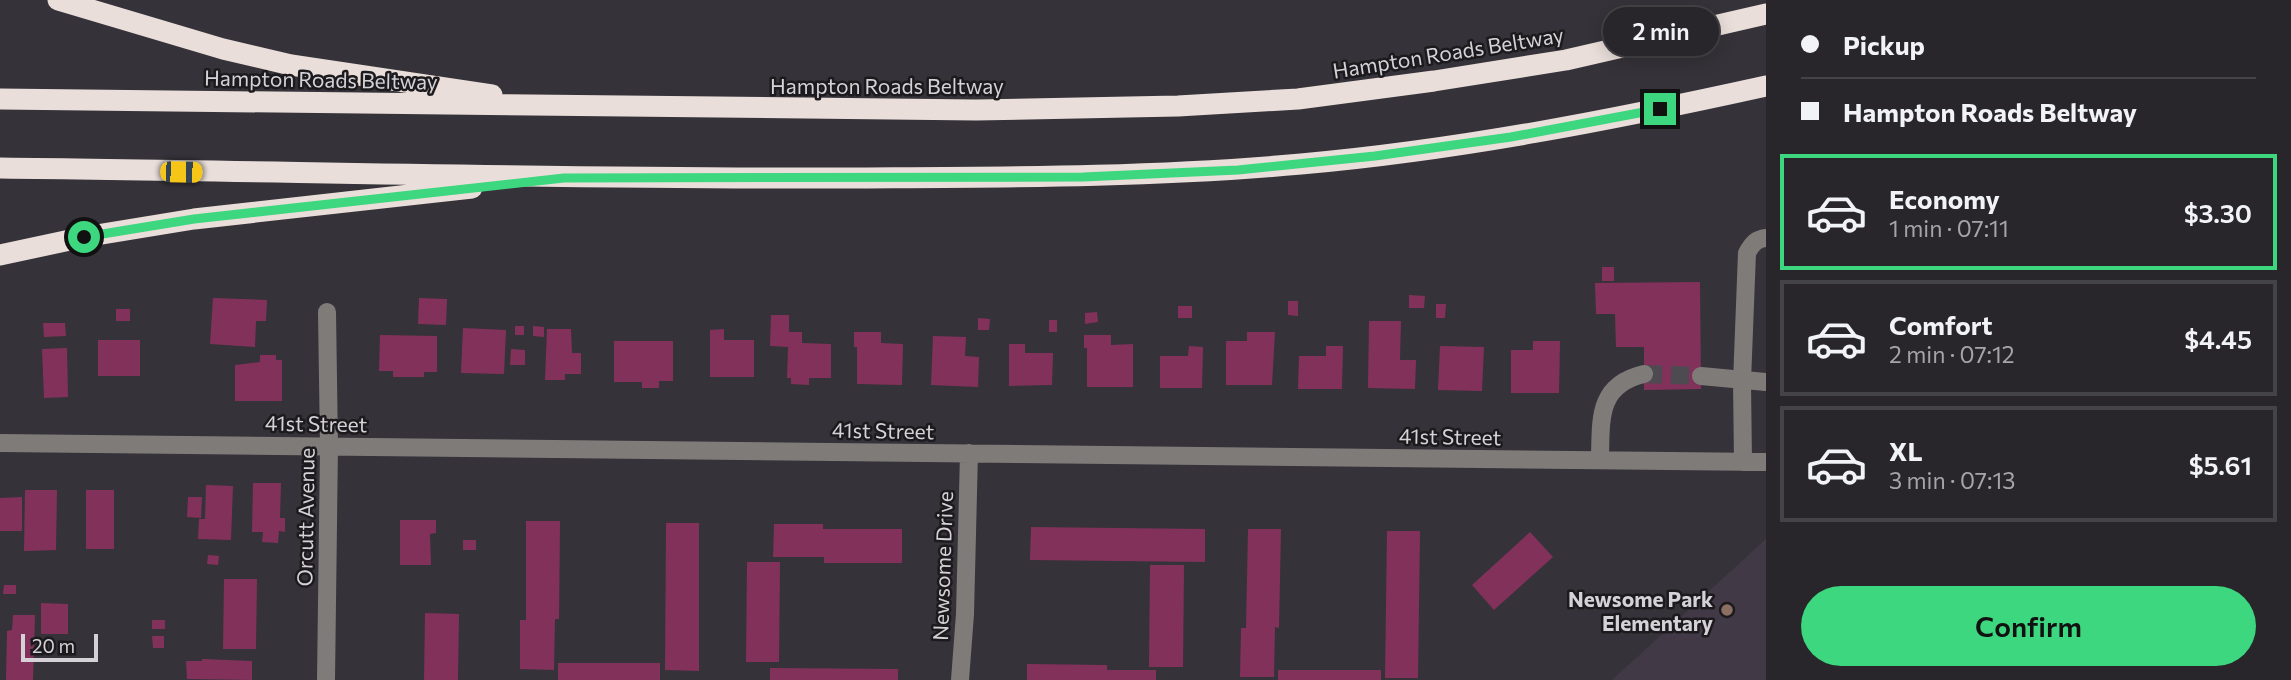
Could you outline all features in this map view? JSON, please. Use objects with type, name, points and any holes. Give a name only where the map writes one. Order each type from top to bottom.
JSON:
[{"type":"highway","points":[[58,0],[223,49],[291,65],[573,107]]},
{"type":"highway","name":"Hampton Roads Beltway","points":[[0,99],[976,110],[1178,106],[1298,99],[1566,60],[1766,14]]},
{"type":"highway","points":[[0,168],[564,178],[1083,177],[1238,170],[1375,156],[1511,137],[1623,118],[1766,86]]},
{"type":"highway","points":[[0,255],[84,237],[194,219],[564,178]]},
{"type":"street","points":[[1743,462],[1742,382],[1747,253],[1752,244],[1766,238]]},
{"type":"street","name":"Orcutt Avenue","points":[[326,680],[329,446],[327,313]]},
{"type":"street","points":[[1600,460],[1603,412],[1608,397],[1626,378],[1644,374]]},
{"type":"street","points":[[1701,376],[1742,382],[1766,382]]},
{"type":"street","name":"41st Street","points":[[0,443],[1766,462]]},
{"type":"street","name":"Newsome Drive","points":[[960,680],[965,614],[969,453]]},
{"type":"shaded area","name":"Newsome Park Elementary","points":[[1766,539],[1766,680],[1612,680]]},
{"type":"building","points":[[1602,267],[1614,267],[1614,281],[1602,281]]},
{"type":"building","points":[[1700,282],[1701,389],[1644,390],[1644,347],[1616,347],[1615,314],[1596,314],[1595,283]]},
{"type":"building","points":[[1409,295],[1425,296],[1424,308],[1409,308]]},
{"type":"building","points":[[213,298],[267,300],[266,321],[256,321],[255,347],[210,344]]},
{"type":"building","points":[[419,298],[447,299],[446,325],[418,324]]},
{"type":"building","points":[[1288,301],[1298,301],[1298,316],[1288,315]]},
{"type":"building","points":[[1436,304],[1446,304],[1445,318],[1436,318]]},
{"type":"building","points":[[1178,306],[1192,306],[1192,318],[1178,318]]},
{"type":"building","points":[[116,309],[130,309],[130,321],[116,321]]},
{"type":"building","points":[[1097,312],[1098,322],[1085,324],[1085,313]]},
{"type":"building","points":[[771,315],[789,315],[789,332],[802,332],[802,343],[831,344],[831,378],[809,378],[809,385],[791,384],[791,378],[787,378],[788,347],[770,346]]},
{"type":"building","points":[[978,318],[990,319],[989,330],[978,330]]},
{"type":"building","points":[[1049,320],[1057,320],[1057,332],[1049,332]]},
{"type":"building","points":[[1369,321],[1401,321],[1400,360],[1416,360],[1415,389],[1368,388]]},
{"type":"building","points":[[43,323],[65,323],[66,336],[44,337]]},
{"type":"building","points":[[515,326],[524,326],[524,335],[515,335]]},
{"type":"building","points":[[533,326],[544,327],[544,337],[533,336]]},
{"type":"building","points":[[463,328],[506,330],[504,374],[461,373]]},
{"type":"building","points":[[547,329],[571,329],[572,353],[581,353],[581,374],[565,374],[565,380],[545,380]]},
{"type":"building","points":[[724,329],[724,340],[754,340],[754,377],[710,377],[710,330]]},
{"type":"building","points":[[854,332],[881,332],[881,343],[903,344],[902,385],[857,384],[857,347],[854,347]]},
{"type":"building","points":[[1247,332],[1275,332],[1272,385],[1226,385],[1226,341],[1247,341]]},
{"type":"building","points":[[380,335],[437,336],[437,372],[424,372],[424,377],[393,377],[393,371],[379,371]]},
{"type":"building","points":[[1084,335],[1111,335],[1111,345],[1133,344],[1133,387],[1087,387],[1087,348],[1084,348]]},
{"type":"building","points":[[933,336],[966,337],[965,356],[979,357],[978,387],[931,385]]},
{"type":"building","points":[[98,340],[140,340],[140,376],[98,376]]},
{"type":"building","points":[[614,341],[673,341],[673,381],[659,381],[659,388],[642,388],[642,382],[614,382]]},
{"type":"building","points":[[1533,341],[1560,341],[1559,393],[1511,393],[1511,350],[1533,350]]},
{"type":"building","points":[[1009,344],[1025,344],[1025,353],[1053,353],[1052,385],[1009,386]]},
{"type":"building","points":[[1189,346],[1203,347],[1202,388],[1160,388],[1160,356],[1188,356]]},
{"type":"building","points":[[1326,346],[1343,346],[1342,389],[1298,389],[1299,356],[1326,356]]},
{"type":"building","points":[[1440,346],[1484,347],[1482,391],[1438,390]]},
{"type":"building","points":[[67,348],[68,397],[44,398],[42,349]]},
{"type":"building","points":[[511,349],[525,350],[525,365],[510,365]]},
{"type":"building","points":[[260,355],[276,355],[276,360],[282,360],[282,401],[235,401],[235,365],[260,362]]},
{"type":"building","points":[[253,483],[281,483],[280,518],[285,518],[285,532],[279,531],[278,543],[262,542],[263,532],[252,532]]},
{"type":"building","points":[[206,485],[233,486],[231,540],[198,539],[199,519],[205,519]]},
{"type":"building","points":[[25,490],[57,490],[56,550],[24,551]]},
{"type":"building","points":[[86,490],[114,490],[114,549],[86,549]]},
{"type":"building","points":[[22,497],[22,531],[0,531],[0,498]]},
{"type":"building","points":[[188,497],[202,497],[201,518],[187,517]]},
{"type":"building","points":[[400,520],[436,520],[436,533],[430,534],[431,565],[400,565]]},
{"type":"building","points":[[526,521],[560,521],[559,619],[555,619],[554,670],[520,669],[520,620],[526,620]]},
{"type":"building","points":[[666,523],[699,523],[699,671],[665,670]]},
{"type":"building","points":[[774,524],[823,524],[823,529],[902,529],[902,563],[824,563],[824,557],[773,557]]},
{"type":"building","points":[[1031,527],[1205,529],[1205,562],[1030,560]]},
{"type":"building","points":[[1248,529],[1281,529],[1279,628],[1275,627],[1274,677],[1240,677],[1241,628],[1246,628]]},
{"type":"building","points":[[1387,531],[1420,531],[1418,678],[1385,678]]},
{"type":"building","points":[[1530,532],[1553,557],[1494,610],[1472,585]]},
{"type":"building","points":[[463,540],[476,540],[476,550],[463,550]]},
{"type":"building","points":[[208,555],[219,556],[218,565],[207,564]]},
{"type":"building","points":[[747,562],[780,562],[779,662],[746,662]]},
{"type":"building","points":[[1150,565],[1184,565],[1183,667],[1149,667]]},
{"type":"building","points":[[224,579],[257,579],[256,649],[223,649]]},
{"type":"building","points":[[4,585],[16,585],[16,594],[3,594]]},
{"type":"building","points":[[41,603],[68,604],[68,634],[41,634]]},
{"type":"building","points":[[425,613],[459,614],[458,680],[424,680]]},
{"type":"building","points":[[13,615],[35,615],[33,680],[6,680],[7,631],[12,630]]},
{"type":"building","points":[[152,620],[165,620],[165,629],[152,629]]},
{"type":"building","points":[[152,636],[164,636],[164,648],[153,648]]},
{"type":"building","points":[[186,661],[252,661],[252,680],[187,679]]},
{"type":"building","points":[[558,663],[660,663],[660,680],[558,680]]},
{"type":"building","points":[[1027,664],[1107,665],[1107,670],[1156,670],[1156,680],[1027,680]]},
{"type":"building","points":[[770,668],[898,669],[898,680],[770,680]]},
{"type":"building","points":[[1278,670],[1381,670],[1381,680],[1278,680]]},
{"type":"tunnel","points":[[1644,374],[1701,376]]},
{"type":"place","name":"Newsome Park Elementary","points":[[1727,610]]},
{"type":"route","points":[[84,237],[194,219],[564,178],[1083,177],[1238,170],[1375,156],[1511,137],[1660,109]]}]
